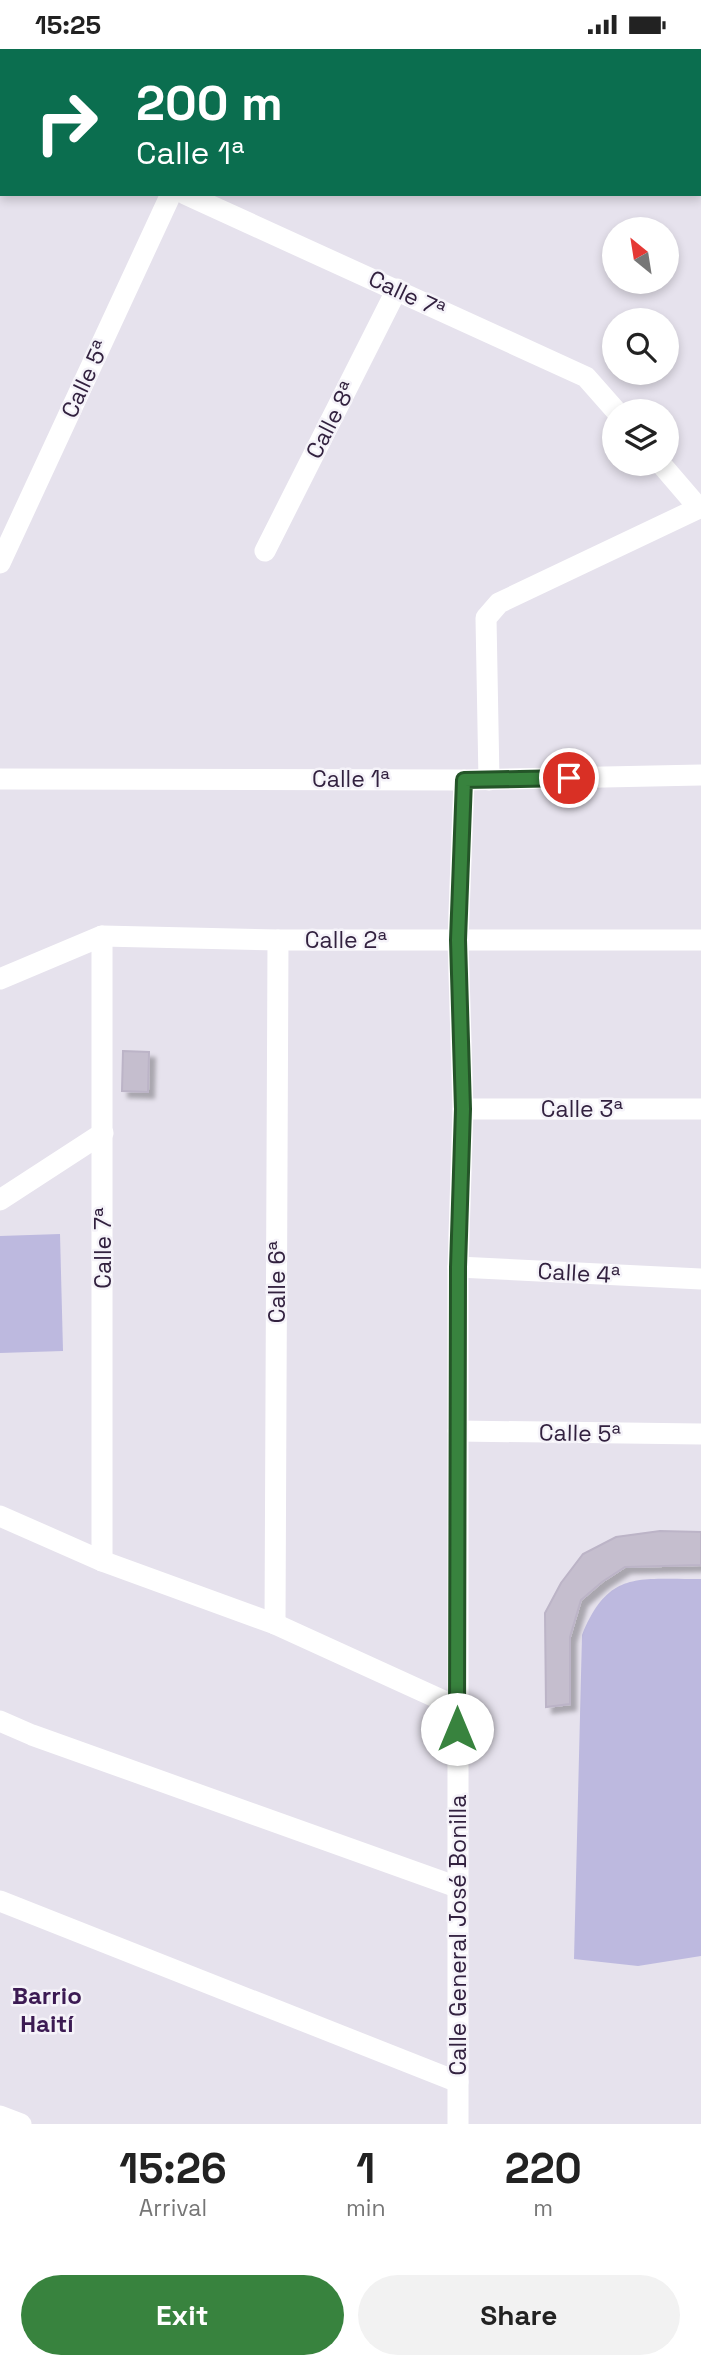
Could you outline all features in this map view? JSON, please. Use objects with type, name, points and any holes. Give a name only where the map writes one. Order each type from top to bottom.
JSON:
[{"type":"street","name":"Calle 5ª","points":[[0,563],[169,196]]},
{"type":"street","name":"Calle 7ª","points":[[189,196],[586,377],[605,399]]},
{"type":"street","name":"Calle 8ª","points":[[265,551],[397,289]]},
{"type":"street","points":[[489,779],[486,618],[499,603],[699,507],[671,476]]},
{"type":"street","name":"Calle 1ª","points":[[0,779],[464,780],[701,775]]},
{"type":"street","name":"Calle General José Bonilla","points":[[458,2124],[458,1267],[463,1109],[458,940],[464,780]]},
{"type":"street","name":"Calle 7ª","points":[[102,936],[102,1562]]},
{"type":"street","name":"Calle 2ª","points":[[0,979],[102,936],[278,940],[701,940]]},
{"type":"street","name":"Calle 6ª","points":[[275,1624],[278,940]]},
{"type":"street","name":"Calle 3ª","points":[[463,1109],[701,1109]]},
{"type":"street","points":[[0,1200],[103,1133]]},
{"type":"street","name":"Calle 4ª","points":[[458,1267],[701,1279]]},
{"type":"street","name":"Calle 5ª","points":[[458,1431],[701,1434]]},
{"type":"street","points":[[0,1517],[102,1562],[275,1624],[457,1707]]},
{"type":"street","points":[[0,1721],[32,1735],[457,1887]]},
{"type":"street","points":[[0,1901],[458,2083]]},
{"type":"street","points":[[0,2116],[21,2124]]},
{"type":"shaded area","points":[[60,1234],[63,1351],[0,1353],[0,1236]]},
{"type":"shaded area","points":[[701,1579],[701,1956],[638,1966],[574,1959],[582,1635],[592,1614],[615,1589],[643,1580]]},
{"type":"building","points":[[123,1051],[149,1052],[148,1092],[122,1091]]},
{"type":"building","points":[[660,1531],[701,1532],[701,1565],[625,1567],[581,1600],[570,1637],[570,1704],[546,1707],[545,1613],[561,1583],[583,1554],[616,1537]]},
{"type":"district","name":"Barrio Haití","points":[[47,2009]]},
{"type":"route","points":[[457,1729],[458,1267],[463,1109],[458,940],[464,780],[569,778]]}]
